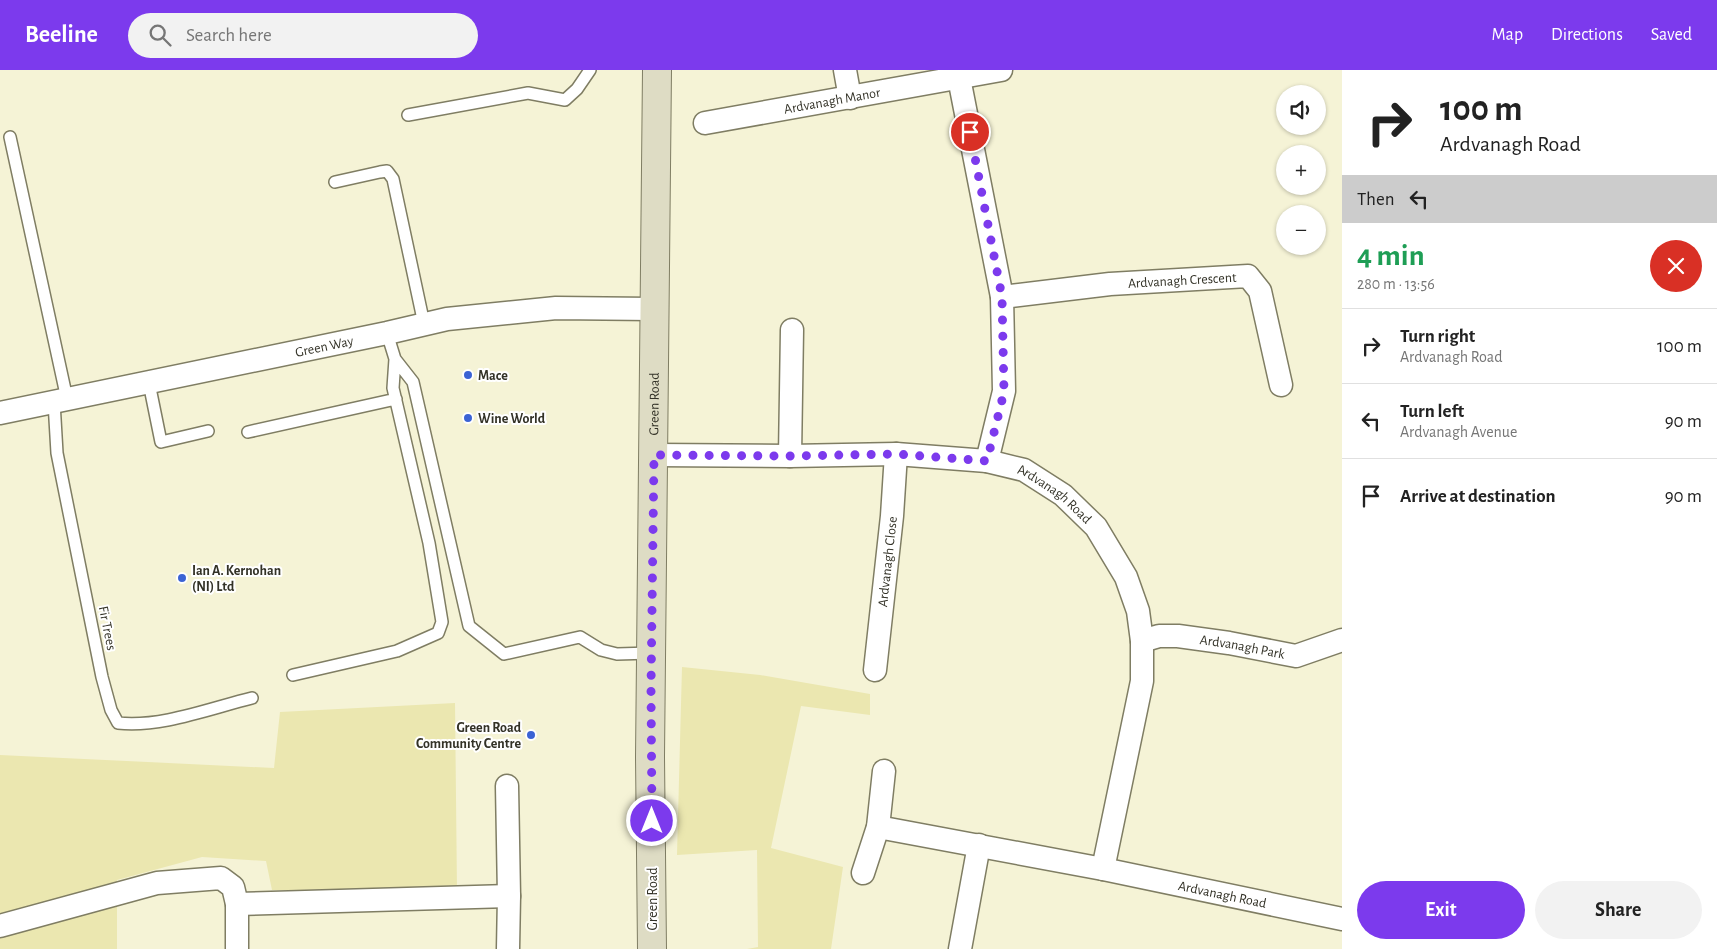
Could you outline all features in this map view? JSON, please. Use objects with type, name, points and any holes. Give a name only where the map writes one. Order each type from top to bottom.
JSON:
[{"type":"street","name":"Green Road","points":[[652,949],[651,653],[654,455],[653,309],[657,70]]},
{"type":"street","points":[[845,70],[850,98]]},
{"type":"street","name":"Ardvanagh Manor","points":[[705,123],[1001,70]]},
{"type":"street","points":[[959,78],[1002,297],[1004,392],[987,461]]},
{"type":"street","name":"Ardvanagh Crescent","points":[[1002,297],[1110,284],[1248,276],[1260,291],[1281,385]]},
{"type":"street","name":"Green Way","points":[[0,413],[447,319],[556,308],[653,309]]},
{"type":"street","points":[[790,456],[792,330]]},
{"type":"street","name":"Ardvanagh Road","points":[[654,455],[790,456],[896,454],[987,461],[1024,470],[1063,495],[1096,527],[1126,577],[1138,611],[1142,641],[1142,681],[1103,869]]},
{"type":"street","name":"Ardvanagh Close","points":[[875,670],[892,516],[896,454]]},
{"type":"street","name":"Ardvanagh Park","points":[[1142,641],[1159,636],[1178,636],[1296,656],[1342,640]]},
{"type":"street","points":[[864,873],[878,827],[884,772]]},
{"type":"street","points":[[507,786],[508,949]]},
{"type":"street","name":"Ardvanagh Road","points":[[878,827],[1103,869],[1342,919]]},
{"type":"street","points":[[960,949],[979,846]]},
{"type":"street","points":[[0,926],[166,882],[221,878],[233,888],[237,904],[237,949]]},
{"type":"street","points":[[237,904],[509,896]]},
{"type":"lane","points":[[408,115],[528,93],[565,100],[577,89],[590,70]]},
{"type":"lane","points":[[10,138],[61,400]]},
{"type":"lane","points":[[336,182],[380,172],[387,171],[390,174],[393,179],[424,324]]},
{"type":"lane","points":[[293,674],[396,651],[438,633],[442,622],[429,543],[396,399],[394,388],[395,359],[387,333]]},
{"type":"lane","points":[[395,359],[413,382],[469,626],[504,654],[580,637],[601,650],[618,654],[651,653]]},
{"type":"lane","points":[[149,382],[161,442],[208,431]]},
{"type":"lane","points":[[248,432],[396,399]]},
{"type":"lane","name":"Fir Trees","points":[[61,400],[57,453],[102,677],[111,710],[118,723],[134,725],[167,720],[252,698]]},
{"type":"shaded area","points":[[682,667],[760,675],[870,694],[870,715],[801,706],[771,848],[843,867],[831,949],[747,949],[758,947],[757,850],[677,855]]},
{"type":"shaded area","points":[[455,703],[457,891],[272,890],[266,861],[202,857],[117,880],[117,949],[0,949],[0,755],[274,768],[280,712]]},
{"type":"place","name":"Mace","points":[[468,375]]},
{"type":"place","name":"Wine World","points":[[468,418]]},
{"type":"place","name":"Ian A. Kernohan (NI) Ltd","points":[[182,578]]},
{"type":"place","name":"Green Road Community Centre","points":[[531,735]]},
{"type":"route","points":[[652,821],[650,758],[654,455],[790,456],[896,454],[987,461],[1004,392],[1002,297],[970,132]]}]
